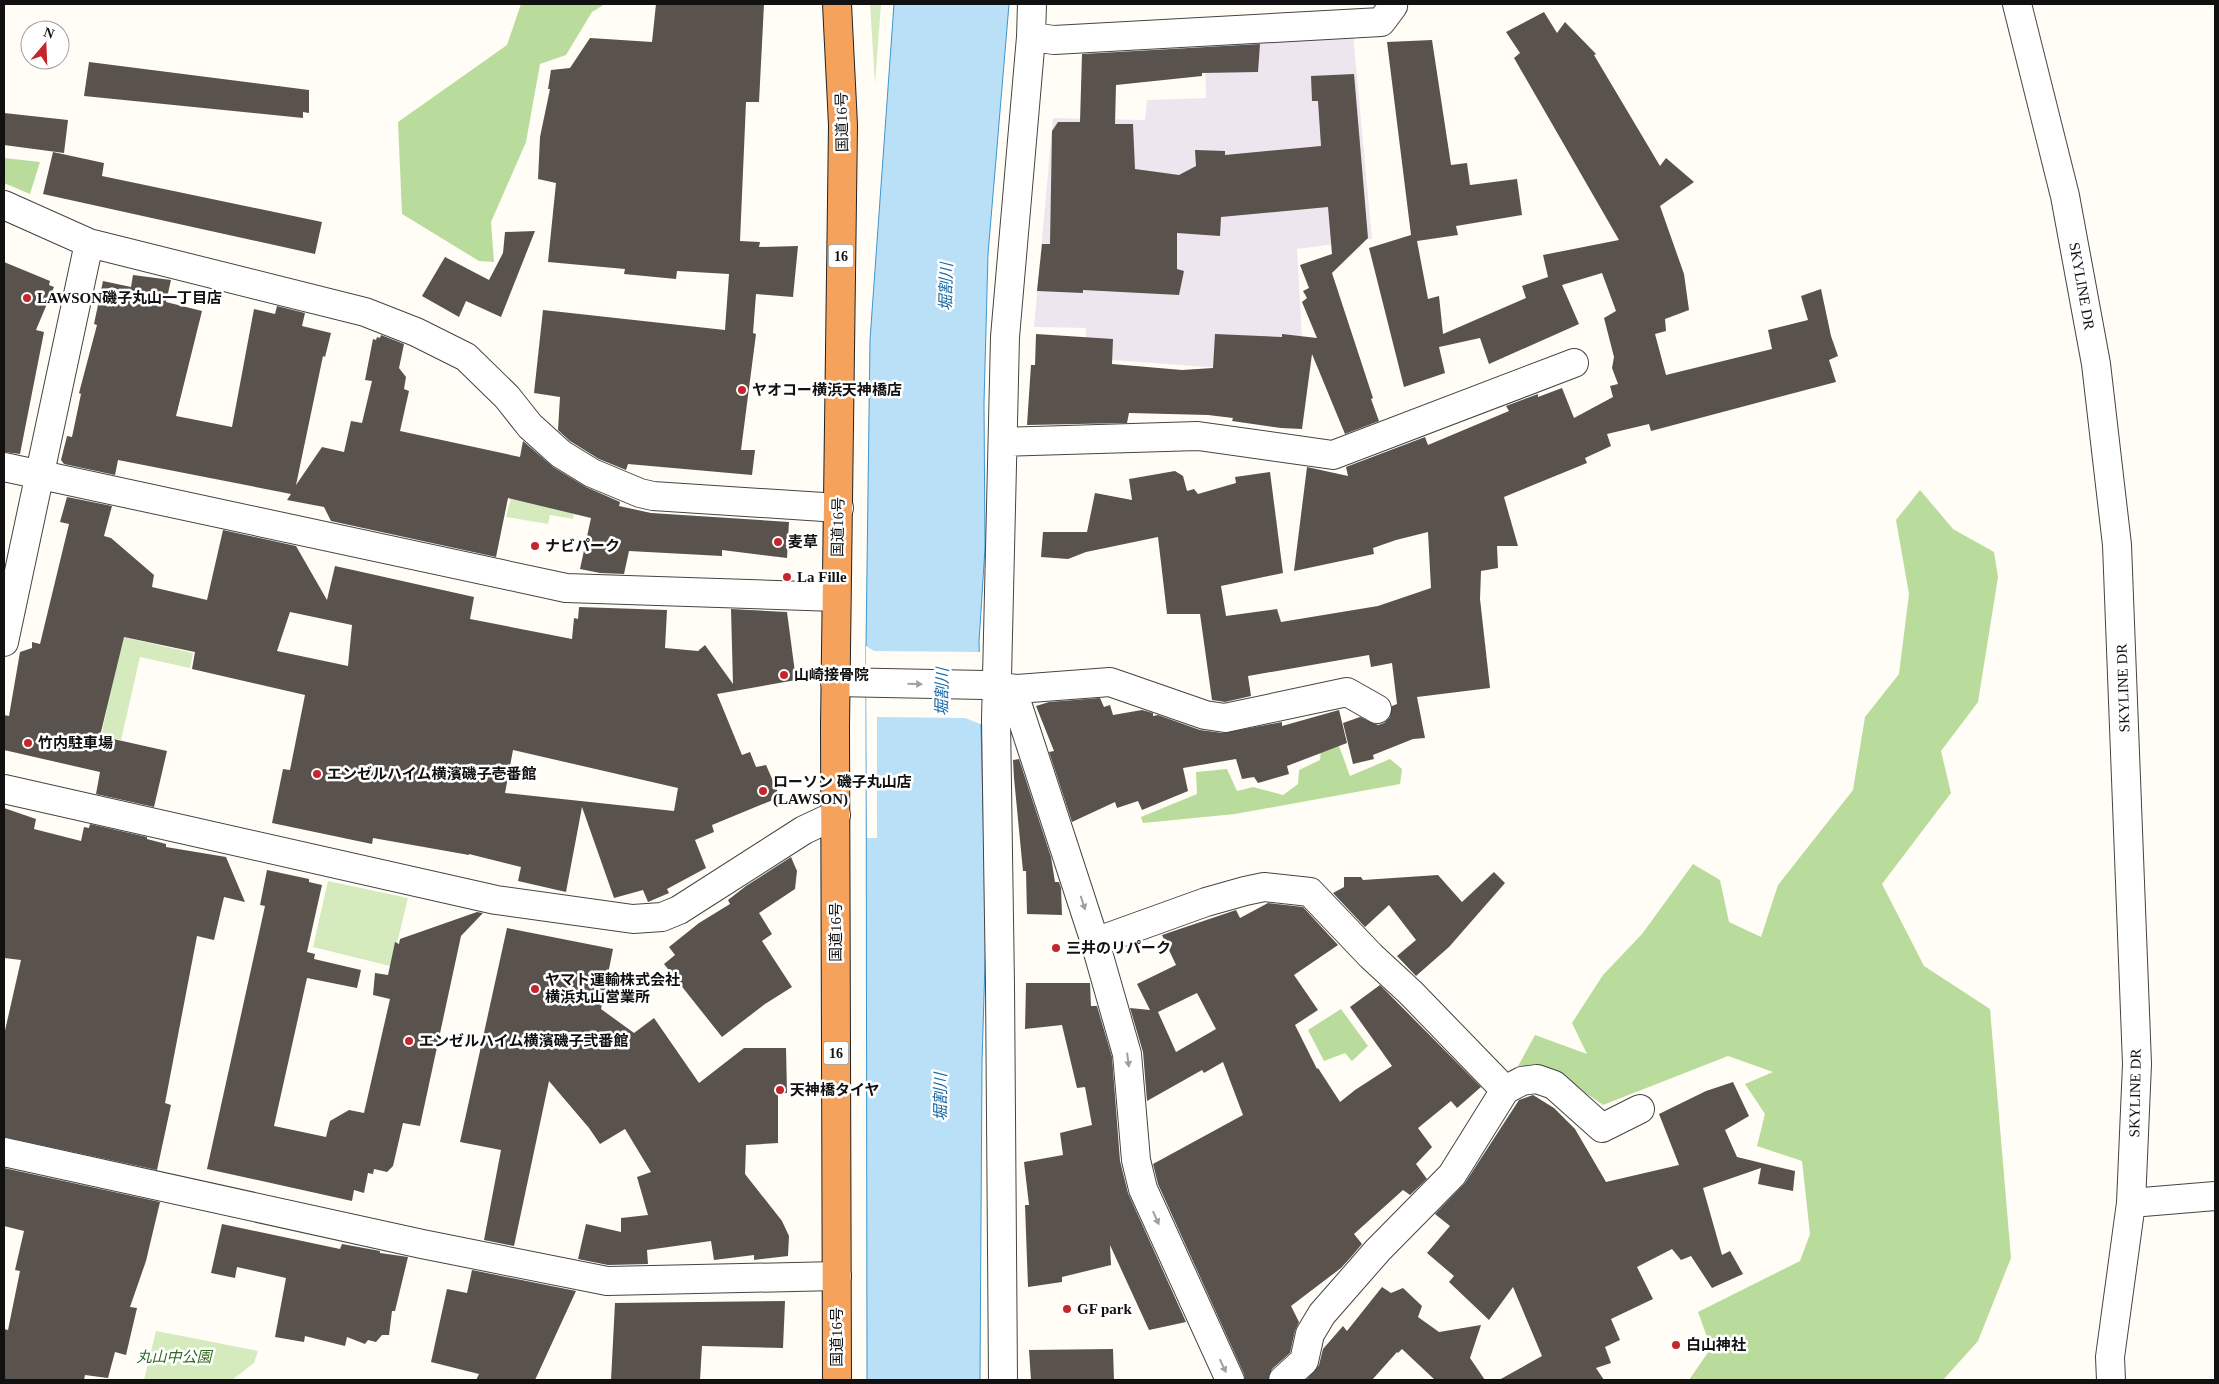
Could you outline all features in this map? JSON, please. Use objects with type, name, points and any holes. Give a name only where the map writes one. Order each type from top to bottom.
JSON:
[{"type":"highway","name":"国道16号","points":[[837,4],[843,125],[839,508],[835,682],[838,1380]]},
{"type":"street","points":[[1003,1380],[1000,985],[996,793],[991,686],[1003,442],[1005,337],[1031,37],[1032,4]]},
{"type":"street","points":[[1031,37],[1054,40],[1381,22],[1393,6],[1392,4]]},
{"type":"street","name":"SKYLINE DR","points":[[2017,4],[2067,205],[2096,364],[2117,545],[2137,1064],[2131,1203],[2111,1348],[2111,1380]]},
{"type":"street","points":[[4,205],[89,243],[365,312],[416,332],[466,357],[507,396],[530,426],[562,454],[592,473],[640,493],[663,497],[839,508]]},
{"type":"street","points":[[4,642],[89,243]]},
{"type":"street","points":[[1003,442],[1198,436],[1334,454],[1574,363]]},
{"type":"street","points":[[4,467],[566,588],[836,597]]},
{"type":"street","points":[[835,682],[991,686],[1017,689],[1054,688],[1110,682],[1205,715],[1225,718],[1347,692],[1377,709]]},
{"type":"street","points":[[991,686],[1016,700],[1095,942],[1127,1054],[1136,1160],[1143,1189],[1230,1380]]},
{"type":"street","points":[[4,789],[496,900],[633,919],[662,917],[679,910],[804,830],[836,814]]},
{"type":"street","points":[[1095,942],[1206,902],[1264,886],[1310,892],[1505,1090]]},
{"type":"street","points":[[1283,1380],[1304,1361],[1310,1334],[1322,1314],[1378,1250],[1452,1175],[1505,1090],[1522,1081],[1537,1080],[1554,1085],[1602,1128],[1640,1109]]},
{"type":"street","points":[[4,1152],[422,1244],[606,1282],[837,1276]]},
{"type":"street","points":[[2131,1203],[2215,1196]]},
{"type":"shaded area","points":[[1353,34],[1372,239],[1297,249],[1304,374],[1085,358],[1086,328],[1034,327],[1053,118],[1145,120],[1147,100],[1206,98],[1205,42]]},
{"type":"green space","points":[[521,4],[605,4],[592,12],[566,55],[540,64],[526,142],[491,222],[494,262],[479,261],[402,214],[398,122],[507,45]]},
{"type":"green space","points":[[870,4],[881,4],[875,84]]},
{"type":"green space","points":[[4,158],[40,162],[30,194],[4,183]]},
{"type":"green space","points":[[1920,490],[1953,529],[1994,552],[1998,577],[1978,702],[1941,751],[1951,793],[1882,884],[1924,966],[1990,1009],[2011,1258],[1978,1341],[1943,1380],[1689,1380],[1711,1348],[1698,1312],[1800,1261],[1810,1234],[1802,1161],[1757,1146],[1765,1114],[1745,1084],[1773,1072],[1728,1056],[1603,1105],[1564,1078],[1517,1068],[1535,1035],[1587,1054],[1572,1023],[1603,975],[1642,934],[1693,864],[1720,880],[1729,922],[1761,937],[1778,885],[1853,790],[1865,717],[1899,674],[1909,594],[1896,520]]},
{"type":"green space","points":[[512,493],[574,514],[573,519],[550,515],[548,524],[506,517]]},
{"type":"green space","points":[[123,637],[193,653],[190,668],[140,657],[121,740],[101,736]]},
{"type":"green space","points":[[1339,746],[1350,776],[1390,759],[1402,769],[1400,784],[1235,814],[1143,823],[1141,817],[1197,794],[1196,772],[1227,769],[1237,791],[1253,787],[1283,795],[1298,784],[1299,770],[1320,760],[1321,748]]},
{"type":"green space","points":[[328,881],[408,898],[390,966],[313,947]]},
{"type":"green space","points":[[1341,1009],[1368,1046],[1352,1061],[1345,1053],[1324,1061],[1308,1030]]},
{"type":"green space","name":"丸山中公園","points":[[156,1331],[258,1351],[254,1363],[232,1380],[144,1380]]},
{"type":"water","name":"堀割川","points":[[894,4],[1009,4],[988,254],[984,403],[985,548],[979,642],[986,930],[982,1062],[980,1380],[867,1380],[866,646],[870,340]]},
{"type":"pier","points":[[866,646],[874,651],[982,652],[983,725],[965,718],[877,717],[877,838],[867,838]]},
{"type":"building","points":[[656,4],[764,4],[759,102],[746,102],[740,241],[760,242],[759,247],[798,246],[793,297],[756,294],[753,333],[756,334],[741,450],[755,450],[752,475],[628,464],[626,470],[599,459],[570,441],[558,430],[560,397],[534,393],[543,310],[725,330],[729,274],[677,271],[676,279],[624,274],[625,269],[548,262],[556,183],[538,179],[540,137],[550,89],[548,89],[551,70],[570,68],[590,38],[652,42]]},
{"type":"building","points":[[1544,12],[1557,33],[1565,22],[1596,54],[1594,55],[1660,166],[1666,158],[1694,182],[1660,206],[1684,274],[1689,310],[1665,319],[1666,331],[1655,334],[1666,375],[1772,349],[1768,330],[1808,320],[1801,296],[1821,289],[1831,336],[1838,356],[1829,360],[1836,382],[1651,431],[1649,424],[1607,434],[1611,446],[1585,458],[1587,463],[1504,497],[1518,546],[1497,546],[1498,568],[1481,571],[1480,599],[1490,688],[1417,697],[1425,738],[1413,739],[1373,755],[1374,759],[1353,764],[1343,723],[1360,717],[1378,725],[1384,723],[1390,717],[1392,706],[1397,704],[1392,663],[1371,667],[1369,655],[1248,676],[1251,696],[1225,702],[1212,700],[1200,614],[1167,614],[1158,537],[1086,552],[1068,559],[1041,557],[1043,532],[1087,532],[1095,493],[1132,500],[1129,479],[1175,471],[1183,476],[1187,491],[1194,489],[1198,494],[1236,483],[1235,477],[1270,472],[1283,573],[1221,586],[1226,616],[1277,609],[1281,622],[1378,606],[1431,588],[1428,532],[1373,548],[1374,554],[1294,571],[1307,467],[1348,476],[1346,467],[1425,437],[1428,445],[1509,411],[1506,406],[1538,394],[1538,397],[1562,388],[1574,418],[1613,397],[1610,386],[1618,384],[1612,368],[1614,357],[1604,318],[1616,311],[1602,273],[1562,285],[1579,324],[1489,364],[1480,338],[1439,347],[1445,373],[1404,387],[1369,248],[1411,235],[1387,42],[1432,40],[1451,165],[1467,163],[1470,185],[1517,179],[1522,215],[1456,226],[1458,235],[1417,241],[1428,299],[1439,296],[1443,334],[1526,298],[1522,286],[1548,277],[1543,255],[1619,240],[1514,58],[1520,53],[1506,32]]},
{"type":"building","points":[[1260,44],[1258,72],[1202,73],[1202,76],[1116,85],[1115,124],[1133,124],[1135,169],[1179,175],[1196,166],[1195,150],[1225,151],[1225,155],[1321,146],[1318,101],[1312,101],[1311,76],[1354,74],[1368,238],[1332,273],[1379,421],[1345,434],[1312,354],[1302,429],[1232,421],[1233,418],[1208,415],[1129,413],[1127,423],[1027,425],[1031,365],[1035,365],[1036,334],[1113,339],[1112,364],[1182,370],[1213,368],[1215,334],[1282,337],[1282,334],[1317,338],[1302,302],[1307,298],[1303,291],[1309,288],[1300,265],[1332,254],[1328,207],[1221,217],[1220,236],[1177,233],[1177,269],[1184,271],[1179,295],[1083,290],[1083,293],[1037,291],[1042,244],[1050,244],[1052,131],[1058,122],[1080,122],[1082,54]]},
{"type":"building","points":[[89,62],[309,90],[309,113],[303,112],[303,118],[84,96]]},
{"type":"building","points":[[4,113],[68,120],[64,153],[4,145]]},
{"type":"building","points":[[53,152],[104,163],[102,176],[322,222],[315,254],[43,194]]},
{"type":"building","points":[[535,231],[501,317],[466,301],[459,317],[422,296],[445,257],[489,280],[503,253],[505,232]]},
{"type":"building","points":[[4,262],[50,281],[49,285],[54,287],[36,330],[44,332],[20,454],[4,452]]},
{"type":"building","points":[[133,275],[171,280],[166,302],[202,311],[176,416],[232,427],[254,309],[275,314],[277,306],[305,313],[302,326],[331,333],[325,357],[323,356],[296,485],[322,447],[344,452],[351,421],[362,423],[372,381],[365,380],[373,339],[380,338],[381,335],[404,344],[399,368],[406,377],[404,389],[409,391],[400,431],[520,457],[523,441],[553,467],[586,487],[620,502],[619,506],[651,513],[789,522],[787,558],[722,550],[722,556],[629,551],[624,574],[600,573],[580,569],[591,518],[508,498],[496,557],[331,521],[324,507],[287,500],[291,494],[118,460],[115,475],[64,464],[61,460],[67,436],[72,437],[81,394],[79,393],[97,325],[94,324],[103,281],[131,287]]},
{"type":"building","points":[[67,497],[112,506],[104,536],[111,538],[154,575],[152,587],[207,600],[223,530],[296,546],[327,600],[335,566],[474,597],[470,619],[572,639],[574,618],[578,619],[579,607],[667,610],[665,648],[698,651],[705,645],[733,684],[731,609],[787,612],[796,680],[717,694],[742,755],[750,752],[756,767],[766,765],[780,797],[712,825],[714,832],[695,840],[706,868],[667,889],[669,893],[648,902],[643,890],[614,898],[582,807],[566,892],[518,881],[521,867],[469,854],[373,838],[372,844],[272,823],[283,769],[290,770],[305,695],[192,669],[195,652],[124,637],[100,736],[167,751],[154,807],[96,794],[100,772],[4,750],[4,715],[9,716],[20,652],[32,648],[32,642],[40,644],[69,524],[60,522]],"holes":[[[290,612],[352,625],[348,666],[277,651]],[[513,750],[678,788],[674,811],[505,793]]]},
{"type":"building","points":[[1100,698],[1104,707],[1110,705],[1113,715],[1142,710],[1153,713],[1153,716],[1158,715],[1200,730],[1223,733],[1282,722],[1282,726],[1339,710],[1347,743],[1287,766],[1289,774],[1258,783],[1254,777],[1242,779],[1236,759],[1183,768],[1188,791],[1142,810],[1138,801],[1117,808],[1115,802],[1072,822],[1049,752],[1054,751],[1036,706],[1049,702]]},
{"type":"building","points":[[1019,759],[1051,857],[1055,882],[1059,882],[1061,888],[1062,915],[1027,914],[1026,871],[1023,871],[1013,760]]},
{"type":"building","points":[[4,808],[36,819],[34,829],[81,841],[84,827],[89,828],[90,824],[147,837],[147,839],[166,844],[166,847],[226,857],[245,902],[224,897],[214,940],[197,936],[165,1103],[171,1105],[157,1170],[4,1137],[4,1035],[21,960],[4,958]]},
{"type":"building","points":[[791,857],[797,871],[795,889],[759,913],[772,934],[762,941],[792,987],[765,1004],[722,1037],[664,964],[675,955],[669,947],[699,923],[730,904],[728,900],[746,886]]},
{"type":"building","name":"エンゼルハイム横濱磯子弐番館","points":[[267,870],[309,879],[309,882],[322,885],[307,952],[315,954],[314,959],[361,970],[357,988],[307,978],[274,1126],[326,1137],[330,1121],[349,1110],[364,1113],[390,999],[373,995],[375,973],[388,975],[395,942],[399,944],[400,939],[477,912],[483,913],[461,936],[420,1126],[403,1123],[393,1166],[387,1172],[374,1169],[373,1174],[368,1173],[364,1193],[354,1190],[352,1201],[207,1169],[265,906],[260,905]]},
{"type":"building","points":[[1494,872],[1505,883],[1449,947],[1416,976],[1397,956],[1416,940],[1389,905],[1365,927],[1333,893],[1344,887],[1344,877],[1361,877],[1363,880],[1438,875],[1462,902]]},
{"type":"building","points":[[1268,903],[1303,907],[1338,945],[1294,975],[1318,1010],[1295,1025],[1317,1069],[1340,1102],[1392,1066],[1350,1007],[1380,985],[1481,1087],[1457,1108],[1451,1101],[1418,1128],[1432,1147],[1416,1164],[1427,1179],[1410,1195],[1403,1190],[1354,1234],[1362,1244],[1351,1257],[1341,1268],[1291,1306],[1299,1322],[1290,1353],[1272,1369],[1268,1380],[1245,1380],[1244,1374],[1158,1184],[1153,1164],[1243,1115],[1223,1062],[1204,1073],[1202,1070],[1147,1101],[1143,1052],[1130,1008],[1150,1010],[1137,984],[1176,965],[1162,935],[1236,910],[1240,918]],"holes":[[[1197,993],[1216,1029],[1176,1052],[1158,1012]]]},
{"type":"building","points":[[507,928],[613,949],[601,1009],[634,1033],[654,1018],[699,1083],[744,1048],[786,1048],[787,1093],[778,1094],[778,1143],[746,1145],[745,1174],[782,1221],[789,1236],[788,1256],[754,1260],[754,1255],[714,1260],[711,1241],[647,1250],[648,1264],[608,1265],[578,1259],[586,1224],[621,1232],[621,1218],[648,1215],[637,1177],[651,1172],[625,1129],[600,1144],[589,1128],[549,1081],[514,1246],[484,1240],[501,1150],[460,1142]]},
{"type":"building","points":[[1026,983],[1090,983],[1091,1006],[1097,1006],[1112,1057],[1120,1161],[1128,1193],[1186,1322],[1149,1330],[1110,1245],[1111,1265],[1062,1277],[1062,1282],[1028,1287],[1025,1205],[1029,1205],[1024,1162],[1063,1155],[1060,1133],[1092,1125],[1085,1087],[1077,1088],[1062,1025],[1025,1029]]},
{"type":"building","points":[[1733,1082],[1749,1116],[1725,1130],[1737,1157],[1795,1171],[1793,1191],[1758,1184],[1761,1168],[1703,1188],[1722,1255],[1730,1251],[1743,1274],[1712,1288],[1691,1256],[1681,1260],[1672,1249],[1637,1267],[1653,1299],[1611,1319],[1620,1340],[1605,1347],[1611,1363],[1596,1368],[1604,1380],[1499,1380],[1542,1356],[1513,1287],[1489,1320],[1449,1282],[1454,1276],[1427,1253],[1450,1226],[1435,1214],[1465,1183],[1519,1100],[1533,1095],[1554,1108],[1575,1129],[1606,1182],[1679,1165],[1659,1114],[1706,1091]]},
{"type":"building","points":[[4,1168],[160,1202],[146,1261],[130,1307],[137,1308],[126,1355],[115,1352],[108,1378],[85,1375],[84,1380],[4,1380],[4,1329],[8,1330],[20,1271],[15,1270],[24,1231],[4,1226]]},
{"type":"building","points":[[222,1224],[340,1249],[342,1244],[408,1257],[395,1311],[392,1311],[389,1335],[382,1335],[376,1342],[368,1340],[365,1344],[347,1337],[345,1346],[305,1336],[304,1342],[275,1337],[286,1278],[237,1267],[235,1278],[211,1273]]},
{"type":"building","points":[[472,1270],[576,1291],[535,1380],[476,1380],[479,1374],[431,1362],[447,1289],[467,1293]]},
{"type":"building","points":[[1382,1287],[1391,1293],[1403,1288],[1422,1306],[1418,1317],[1439,1332],[1481,1325],[1470,1358],[1485,1380],[1435,1380],[1402,1349],[1397,1352],[1372,1380],[1306,1380],[1319,1365],[1323,1349],[1343,1326],[1347,1331]]},
{"type":"building","points":[[785,1301],[783,1348],[702,1346],[700,1380],[611,1380],[615,1303]]},
{"type":"building","points":[[1113,1349],[1114,1380],[1031,1380],[1029,1350]]},
{"type":"place","name":"LAWSON磯子丸山一丁目店","points":[[27,298]]},
{"type":"place","name":"ヤオコー横浜天神橋店","points":[[742,390]]},
{"type":"place","name":"麦草","points":[[778,542]]},
{"type":"place","name":"ナビパーク","points":[[535,546]]},
{"type":"place","name":"La Fille","points":[[787,577]]},
{"type":"place","name":"山崎接骨院","points":[[784,675]]},
{"type":"place","name":"竹内駐車場","points":[[28,743]]},
{"type":"place","name":"エンゼルハイム横濱磯子壱番館","points":[[317,774]]},
{"type":"place","name":"ローソン 磯子丸山店 (LAWSON)","points":[[763,791]]},
{"type":"place","name":"三井のリパーク","points":[[1056,948]]},
{"type":"place","name":"ヤマト運輸株式会社 横浜丸山営業所","points":[[535,989]]},
{"type":"place","name":"エンゼルハイム横濱磯子弐番館","points":[[409,1041]]},
{"type":"place","name":"天神橋タイヤ","points":[[780,1090]]},
{"type":"place","name":"GF park","points":[[1067,1309]]},
{"type":"place","name":"白山神社","points":[[1676,1345]]}]
